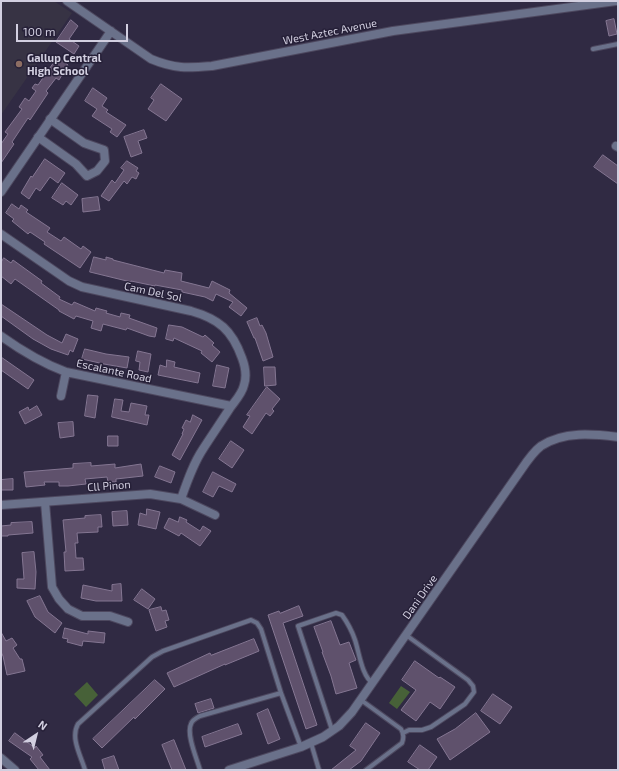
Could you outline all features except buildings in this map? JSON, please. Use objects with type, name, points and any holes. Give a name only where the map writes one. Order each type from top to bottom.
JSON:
[{"type":"street","name":"West Aztec Avenue","points":[[67,1],[151,59],[166,65],[185,68],[212,66],[393,30],[616,1]]},
{"type":"street","points":[[1,192],[111,31]]},
{"type":"street","points":[[38,137],[76,164],[87,176],[97,171],[105,161],[104,150],[84,143],[50,119]]},
{"type":"street","name":"Cam Del Sol","points":[[1,234],[69,281],[82,287],[191,311],[207,316],[220,324],[231,335],[237,345],[243,362],[246,374],[244,384],[240,396],[231,406],[202,451],[181,499]]},
{"type":"street","name":"Escalante Road","points":[[1,336],[24,352],[48,365],[66,372],[231,406]]},
{"type":"street","points":[[61,396],[66,372]]},
{"type":"street","name":"Dani Drive","points":[[229,770],[311,743],[333,730],[352,712],[530,457],[541,446],[555,440],[575,435],[602,435],[618,438]]},
{"type":"street","name":"Cll Pinon","points":[[1,505],[150,494],[181,499],[215,515]]},
{"type":"street","points":[[45,502],[52,586],[59,599],[68,609],[82,616],[110,616],[128,622]]},
{"type":"street","points":[[1,758],[15,770]]},
{"type":"lane","points":[[593,50],[618,44]]},
{"type":"lane","points":[[333,730],[298,626],[336,613],[342,615],[355,639],[364,671],[369,680],[373,683]]},
{"type":"lane","points":[[86,770],[74,737],[78,724],[152,657],[163,651],[251,620],[257,623],[261,629],[281,693],[301,747]]},
{"type":"lane","points":[[403,733],[409,730],[431,728],[465,704],[474,692],[473,686],[468,680],[406,635]]},
{"type":"lane","points":[[200,770],[189,732],[190,725],[194,720],[200,716],[281,693]]},
{"type":"lane","points":[[361,700],[401,729],[404,739],[402,744],[366,770]]},
{"type":"lane","points":[[311,743],[319,770]]},
{"type":"shaded area","name":"Gallup Central High School","points":[[1,1],[54,1],[72,13],[1,115]]},
{"type":"green space","points":[[87,682],[98,695],[86,707],[74,694]]},
{"type":"green space","points":[[401,686],[410,692],[397,709],[389,703]]},
{"type":"place","name":"Gallup Central High School","points":[[19,64]]}]
